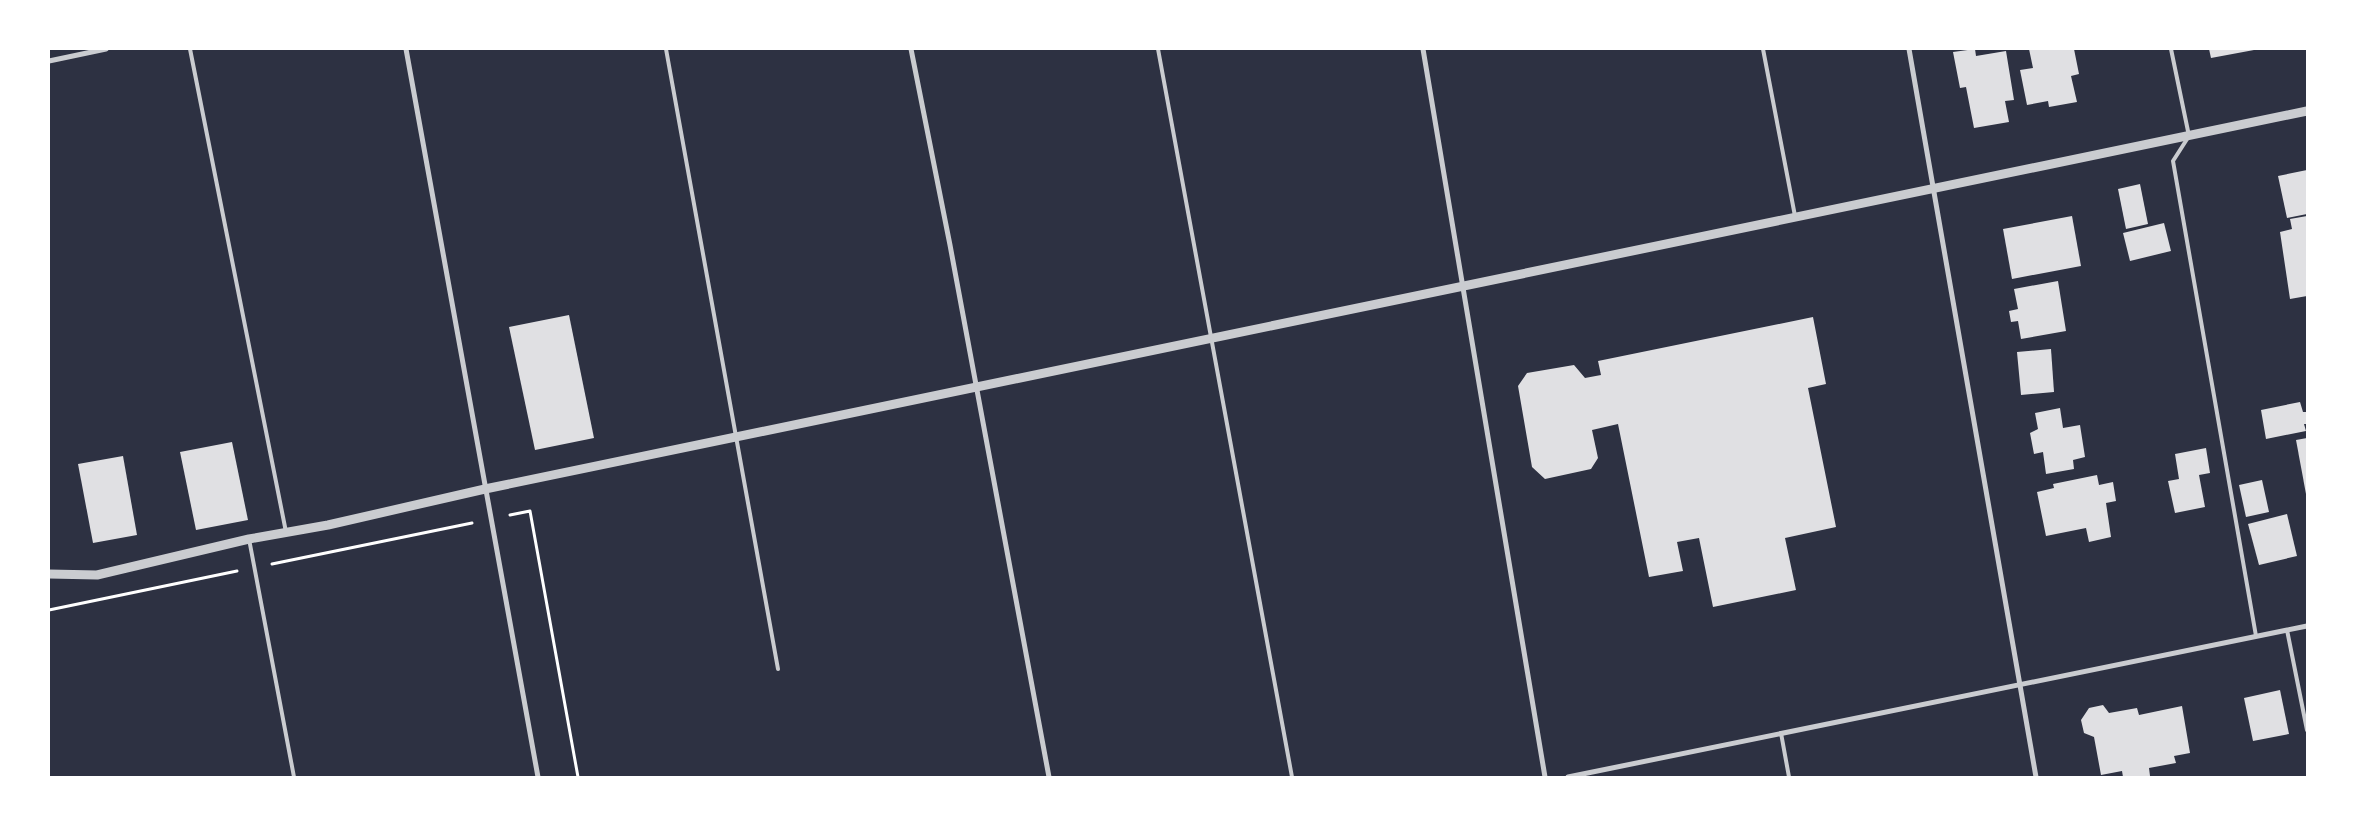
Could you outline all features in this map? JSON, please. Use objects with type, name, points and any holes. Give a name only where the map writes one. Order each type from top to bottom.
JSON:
[{"type":"street","points":[[49,61],[106,49]]},
{"type":"street","points":[[406,49],[538,777]]},
{"type":"street","points":[[911,49],[977,386],[1049,777]]},
{"type":"street","points":[[1423,49],[1545,777]]},
{"type":"street","points":[[1909,49],[2036,777]]},
{"type":"street","points":[[49,574],[97,575],[249,539],[328,525],[485,489],[737,436],[2307,111]]},
{"type":"street","points":[[1568,777],[2307,626]]},
{"type":"lane","points":[[190,49],[287,533]]},
{"type":"lane","points":[[666,49],[778,669]]},
{"type":"lane","points":[[1158,49],[1292,777]]},
{"type":"lane","points":[[1763,49],[1796,218]]},
{"type":"lane","points":[[2172,49],[2189,136],[2173,161],[2256,636]]},
{"type":"lane","points":[[249,539],[294,777]]},
{"type":"lane","points":[[2287,630],[2307,730]]},
{"type":"lane","points":[[1781,733],[1789,777]]},
{"type":"path","points":[[530,511],[578,777]]},
{"type":"building","points":[[1975,49],[1976,56],[2006,51],[2014,100],[2005,101],[2009,122],[1974,128],[1966,87],[1960,88],[1953,52]]},
{"type":"building","points":[[2029,49],[2074,49],[2079,74],[2071,76],[2077,102],[2049,107],[2048,101],[2027,105],[2020,70],[2033,68]]},
{"type":"building","points":[[2209,49],[2254,49],[2254,50],[2211,58]]},
{"type":"building","points":[[2307,170],[2307,214],[2287,218],[2278,176]]},
{"type":"building","points":[[2140,184],[2148,224],[2126,229],[2118,189]]},
{"type":"building","points":[[2072,216],[2081,266],[2012,279],[2003,229]]},
{"type":"building","points":[[2307,216],[2307,296],[2290,299],[2280,232],[2292,229],[2290,219]]},
{"type":"building","points":[[2164,223],[2171,251],[2130,261],[2123,233]]},
{"type":"building","points":[[2058,281],[2066,331],[2021,339],[2018,321],[2011,322],[2009,311],[2018,309],[2014,289]]},
{"type":"building","points":[[569,315],[594,438],[535,450],[509,327]]},
{"type":"building","points":[[1813,317],[1826,384],[1808,388],[1836,527],[1785,538],[1796,590],[1713,607],[1699,538],[1677,542],[1683,571],[1649,577],[1618,424],[1592,430],[1598,458],[1591,469],[1545,479],[1532,467],[1518,386],[1527,373],[1574,365],[1585,378],[1601,375],[1598,361]]},
{"type":"building","points":[[2051,349],[2054,392],[2021,395],[2017,352]]},
{"type":"building","points":[[2300,402],[2303,412],[2307,412],[2307,424],[2304,424],[2306,431],[2266,439],[2261,410]]},
{"type":"building","points":[[2060,408],[2063,428],[2080,425],[2085,457],[2073,460],[2074,469],[2046,474],[2043,452],[2034,454],[2030,433],[2038,429],[2035,413]]},
{"type":"building","points":[[2307,438],[2307,494],[2306,494],[2296,440]]},
{"type":"building","points":[[232,442],[248,520],[196,530],[180,452]]},
{"type":"building","points":[[2206,448],[2210,473],[2199,475],[2205,507],[2175,513],[2168,481],[2179,479],[2175,454]]},
{"type":"building","points":[[123,456],[137,535],[93,543],[78,464]]},
{"type":"building","points":[[2097,475],[2099,485],[2113,482],[2116,501],[2106,503],[2111,537],[2089,542],[2086,528],[2046,536],[2037,492],[2054,488],[2053,484]]},
{"type":"building","points":[[2262,480],[2269,512],[2246,517],[2239,485]]},
{"type":"building","points":[[2287,514],[2297,556],[2259,565],[2248,524]]},
{"type":"building","points":[[2280,690],[2289,734],[2253,741],[2244,698]]},
{"type":"building","points":[[2103,705],[2109,713],[2137,708],[2139,715],[2182,706],[2190,753],[2174,756],[2176,763],[2149,768],[2150,776],[2123,777],[2122,771],[2101,775],[2094,737],[2084,733],[2081,720],[2089,708]]}]
